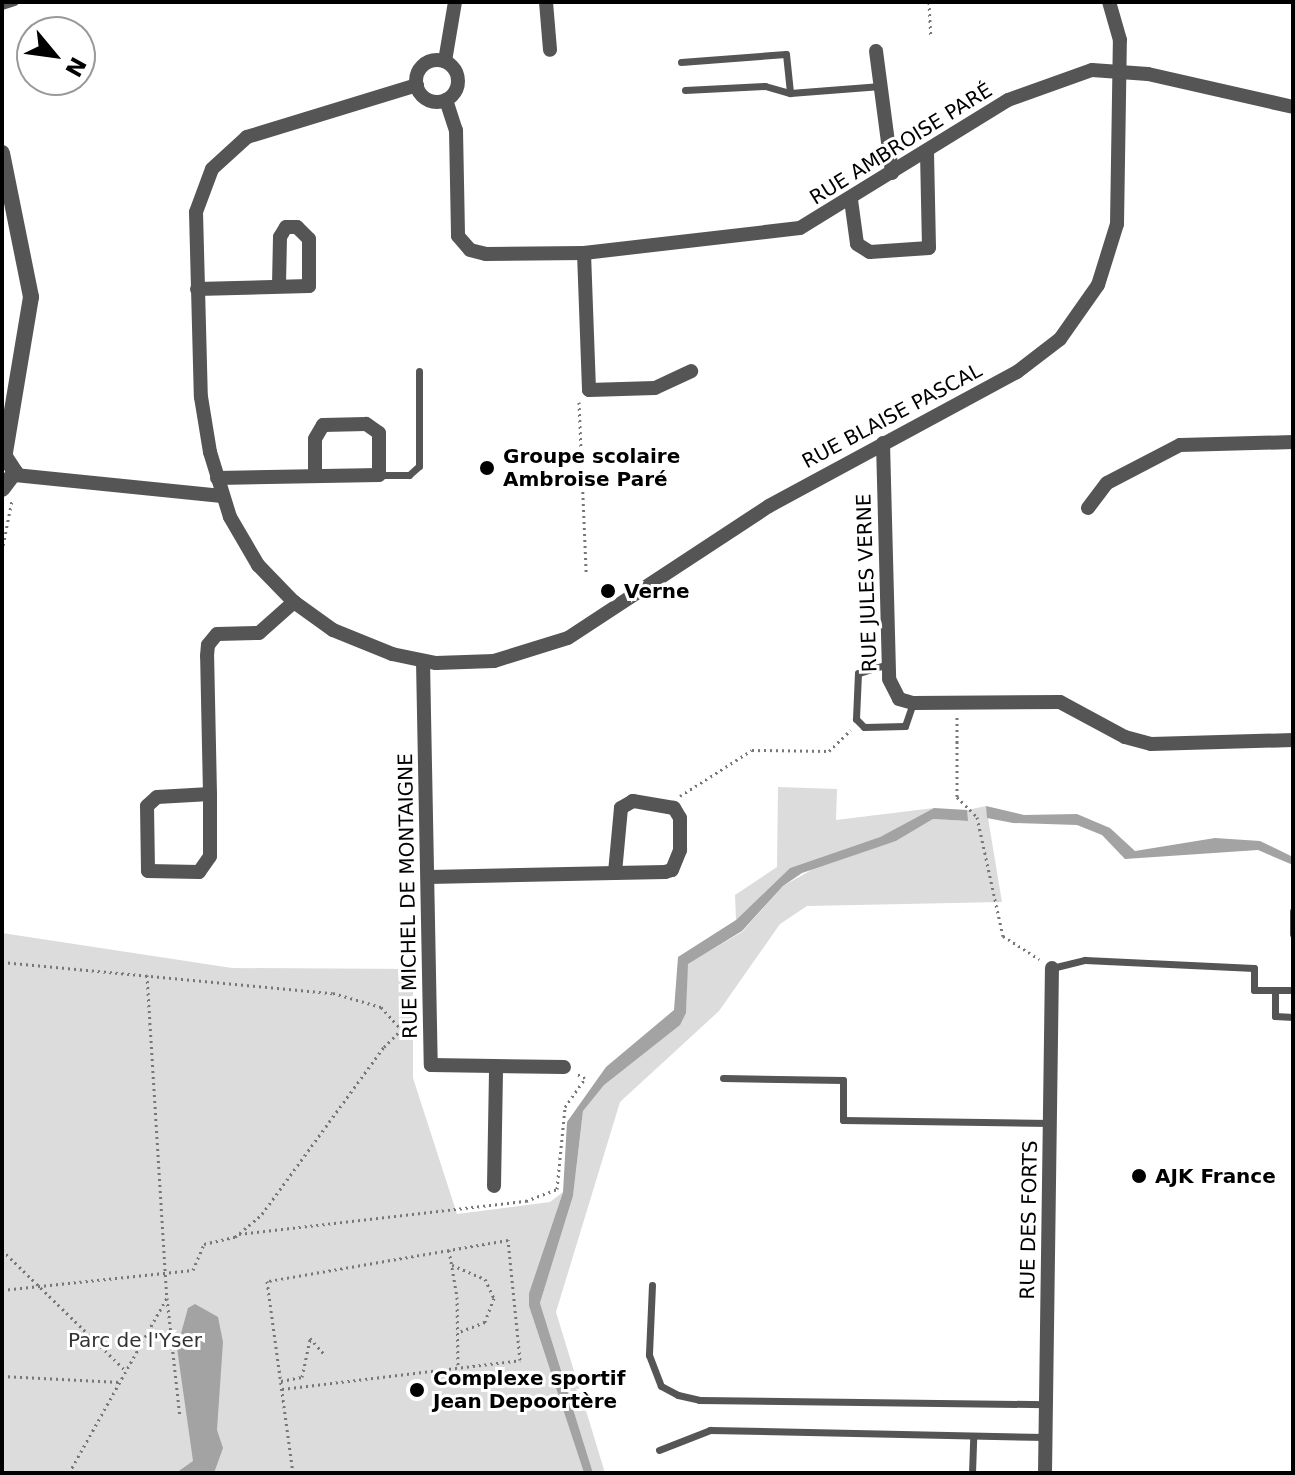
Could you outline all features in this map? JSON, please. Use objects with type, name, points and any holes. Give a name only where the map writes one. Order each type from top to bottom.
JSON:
[{"type":"street","points":[[445,61],[424,65],[417,85],[425,98],[446,100],[457,88],[458,77],[445,61],[455,2]]},
{"type":"street","points":[[546,2],[550,50]]},
{"type":"street","name":"RUE BLAISE PASCAL","points":[[417,85],[264,131],[227,151],[212,169],[198,201],[201,397],[222,496],[258,565],[294,602],[347,637],[423,661],[485,662],[552,646],[769,506],[1030,364],[1084,310],[1103,272],[1117,224],[1120,29],[1109,2]]},
{"type":"street","points":[[876,51],[892,173]]},
{"type":"street","name":"RUE AMBROISE PARÉ","points":[[446,100],[456,130],[457,226],[463,246],[477,253],[584,253],[786,232],[851,200],[1038,86],[1082,71],[1119,70],[1293,107]]},
{"type":"street","points":[[851,200],[857,244],[870,252],[929,248],[927,151]]},
{"type":"street","points":[[2,489],[15,475],[14,462],[3,453],[31,297],[3,164]]},
{"type":"street","points":[[584,253],[589,390],[655,388],[691,371]]},
{"type":"street","points":[[197,289],[279,286]]},
{"type":"street","points":[[217,478],[379,475],[380,440],[374,427],[329,423],[315,439],[315,476]]},
{"type":"street","points":[[1088,508],[1107,483],[1180,445],[1293,442]]},
{"type":"street","name":"RUE JULES VERNE","points":[[883,443],[888,664],[895,695],[913,703]]},
{"type":"street","points":[[15,475],[222,496]]},
{"type":"street","points":[[210,794],[152,800],[145,812],[148,871],[205,869],[210,856],[210,794],[208,645],[217,634],[259,633],[294,602]]},
{"type":"street","name":"RUE MICHEL DE MONTAIGNE","points":[[423,661],[431,1065],[564,1067]]},
{"type":"street","points":[[913,703],[1060,702],[1125,737],[1151,744],[1293,740]]},
{"type":"street","points":[[429,877],[615,873],[677,867],[680,818],[668,804],[633,801],[621,808],[615,873]]},
{"type":"street","name":"RUE DES FORTS","points":[[1045,1473],[1052,968]]},
{"type":"street","points":[[494,1186],[496,1067]]},
{"type":"lane","points":[[2,6],[14,2]]},
{"type":"lane","points":[[681,62],[786,54],[790,93]]},
{"type":"lane","points":[[685,90],[765,86],[790,93],[881,86]]},
{"type":"lane","points":[[379,475],[409,475],[419,466],[419,371]]},
{"type":"lane","points":[[888,664],[858,673],[859,722],[864,727],[905,726],[913,703]]},
{"type":"lane","points":[[1293,911],[1293,934]]},
{"type":"lane","points":[[1052,968],[1085,960],[1254,968],[1254,990],[1293,990]]},
{"type":"lane","points":[[1275,990],[1275,1016],[1293,1017]]},
{"type":"lane","points":[[723,1078],[843,1080],[843,1120],[1050,1123]]},
{"type":"lane","points":[[652,1285],[649,1355],[661,1386],[678,1395],[699,1400],[1046,1404]]},
{"type":"lane","points":[[659,1450],[710,1430],[1046,1437]]},
{"type":"lane","points":[[972,1473],[973,1436]]},
{"type":"path","points":[[929,2],[931,35]]},
{"type":"path","points":[[586,572],[586,492],[578,403],[589,390]]},
{"type":"path","points":[[2,551],[15,475]]},
{"type":"path","points":[[957,702],[957,797],[977,817],[1003,936],[1052,968]]},
{"type":"path","points":[[668,804],[752,750],[829,751],[859,722]]},
{"type":"path","points":[[2,962],[333,993],[381,1007],[401,1029]]},
{"type":"path","points":[[147,975],[167,1298],[180,1417]]},
{"type":"path","points":[[239,1234],[262,1214],[401,1029],[431,1000]]},
{"type":"path","points":[[2,1290],[193,1270],[204,1244],[239,1234],[526,1201],[557,1189],[565,1107],[585,1078]]},
{"type":"path","points":[[282,1389],[520,1360],[508,1240],[267,1281],[293,1473]]},
{"type":"path","points":[[2,1250],[126,1371]]},
{"type":"path","points":[[449,1250],[458,1368]]},
{"type":"path","points":[[452,1265],[485,1279],[494,1298],[485,1322],[457,1333]]},
{"type":"path","points":[[69,1473],[167,1298]]},
{"type":"path","points":[[281,1381],[302,1377],[310,1338],[324,1354]]},
{"type":"path","points":[[2,1376],[120,1382]]},
{"type":"green space","points":[[778,787],[837,789],[836,820],[934,808],[880,837],[790,868],[736,920],[735,895],[777,867]]},
{"type":"green space","points":[[986,806],[1002,902],[807,906],[780,924],[719,1011],[620,1102],[556,1312],[605,1473],[593,1473],[540,1303],[573,1196],[583,1111],[603,1085],[686,1013],[687,964],[742,932],[783,886],[822,864],[896,841],[933,819],[967,821],[967,810]]},
{"type":"green space","name":"Parc de l'Yser","points":[[2,933],[232,968],[413,969],[413,1078],[457,1214],[550,1202],[563,1192],[529,1293],[529,1306],[584,1473],[2,1473]]},
{"type":"shaded area","points":[[986,806],[1024,815],[1077,814],[1110,828],[1135,851],[1215,838],[1260,841],[1293,857],[1293,865],[1258,850],[1125,859],[1102,835],[1077,825],[1013,823],[987,818]]},
{"type":"shaded area","points":[[934,808],[967,810],[968,821],[933,819],[896,841],[802,873],[783,886],[742,931],[688,964],[686,1013],[680,1025],[604,1085],[583,1111],[573,1196],[540,1303],[593,1473],[584,1473],[529,1306],[529,1293],[563,1192],[567,1122],[606,1067],[674,1010],[678,957],[736,920],[790,868],[880,837]]},
{"type":"shaded area","points":[[195,1304],[218,1317],[223,1342],[217,1430],[223,1448],[214,1473],[176,1473],[193,1461],[177,1348],[188,1308]]},
{"type":"place","name":"Groupe scolaire Ambroise Paré","points":[[487,468]]},
{"type":"place","name":"Verne","points":[[608,591]]},
{"type":"place","name":"AJK France","points":[[1139,1176]]},
{"type":"place","name":"Complexe sportif Jean Depoortère","points":[[417,1390]]}]
